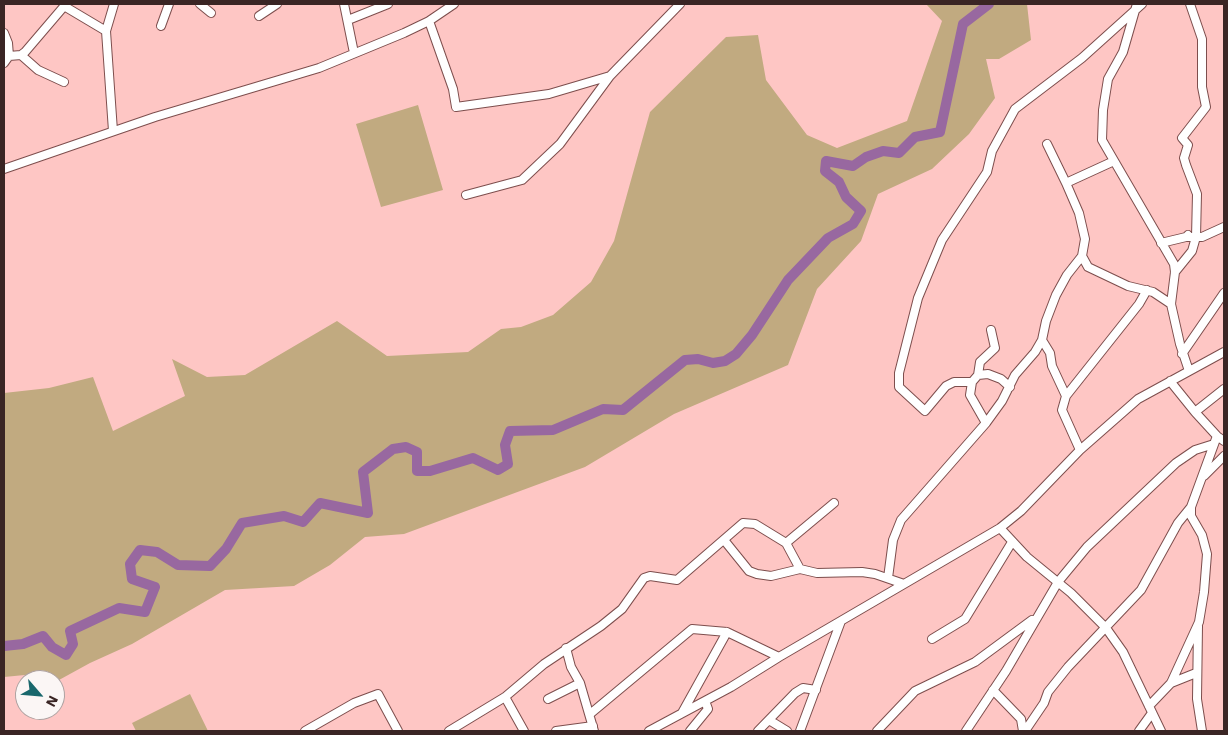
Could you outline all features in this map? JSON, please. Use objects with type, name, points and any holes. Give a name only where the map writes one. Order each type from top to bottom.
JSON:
[{"type":"street","points":[[113,131],[106,31],[114,4]]},
{"type":"street","points":[[161,26],[169,4]]},
{"type":"street","points":[[200,4],[211,13]]},
{"type":"street","points":[[259,16],[277,4]]},
{"type":"street","points":[[344,4],[354,53]]},
{"type":"street","points":[[348,20],[388,4]]},
{"type":"street","points":[[4,167],[113,131],[319,68],[429,21],[454,4]]},
{"type":"street","points":[[466,195],[522,180],[560,144],[610,76],[680,4]]},
{"type":"street","points":[[1175,272],[1192,251],[1196,237],[1197,194],[1184,158],[1188,145],[1182,138],[1206,107],[1202,87],[1202,39],[1190,4]]},
{"type":"street","points":[[4,33],[8,43],[6,59],[21,55],[65,5],[106,31]]},
{"type":"street","points":[[1138,5],[1124,52],[1110,73],[1102,110],[1102,140],[1172,259],[1175,272],[1171,304],[1177,336],[1189,371]]},
{"type":"street","points":[[972,382],[962,381],[946,386],[925,411],[899,387],[899,373],[918,298],[942,240],[987,172],[992,151],[1015,109],[1082,58],[1138,5]]},
{"type":"street","points":[[429,21],[453,89],[456,107],[549,94],[610,76]]},
{"type":"street","points":[[21,55],[38,70],[64,82]]},
{"type":"street","points":[[888,578],[893,540],[901,520],[986,423],[1010,387],[1015,376],[1036,352],[1042,340],[1046,321],[1056,294],[1082,256],[1084,234],[1066,183],[1047,144]]},
{"type":"street","points":[[1066,183],[1114,161]]},
{"type":"street","points":[[1186,238],[1196,226]]},
{"type":"street","points":[[1161,243],[1211,234],[1224,227]]},
{"type":"street","points":[[1082,256],[1092,269],[1128,286],[1147,290],[1171,304]]},
{"type":"street","points":[[1080,450],[1062,410],[1066,396],[1139,304],[1147,290]]},
{"type":"street","points":[[1182,354],[1224,293]]},
{"type":"street","points":[[986,423],[970,395],[972,382],[978,375],[980,362],[996,348],[991,330]]},
{"type":"street","points":[[1177,336],[1194,335]]},
{"type":"street","points":[[1042,340],[1050,353],[1052,366],[1066,396]]},
{"type":"street","points":[[649,731],[705,701],[1000,528],[1021,511],[1080,450],[1138,400],[1224,352]]},
{"type":"street","points":[[978,375],[988,374],[1010,387]]},
{"type":"street","points":[[1170,381],[1215,440]]},
{"type":"street","points":[[1195,412],[1224,389]]},
{"type":"street","points":[[1024,731],[1058,680],[1141,590],[1178,523],[1191,507],[1215,440]]},
{"type":"street","points":[[966,731],[1058,582],[1116,518],[1168,470],[1196,450],[1215,440],[1224,441]]},
{"type":"street","points":[[1203,477],[1224,456]]},
{"type":"street","points":[[786,542],[834,503]]},
{"type":"street","points":[[1191,507],[1191,516],[1202,535],[1207,554],[1204,592],[1198,622],[1196,673],[1196,699],[1202,731]]},
{"type":"street","points":[[449,731],[505,697],[566,648],[622,609],[647,577],[677,580],[746,522],[786,542],[795,556],[800,569]]},
{"type":"street","points":[[1000,528],[1012,542],[1058,582],[1106,628],[1123,652],[1160,731]]},
{"type":"street","points":[[724,540],[752,572],[772,576],[800,569],[817,573],[862,572],[904,584]]},
{"type":"street","points":[[932,639],[965,619],[1012,542]]},
{"type":"street","points":[[877,731],[915,691],[982,658],[1037,616]]},
{"type":"street","points":[[800,731],[841,621]]},
{"type":"street","points":[[1139,731],[1150,710],[1171,683],[1198,622]]},
{"type":"street","points":[[590,714],[689,630],[727,632],[779,657]]},
{"type":"street","points":[[682,713],[727,632]]},
{"type":"street","points":[[556,731],[594,728],[580,683],[571,667],[566,648]]},
{"type":"street","points":[[1184,653],[1198,651]]},
{"type":"street","points":[[1171,683],[1196,673]]},
{"type":"street","points":[[548,699],[580,683]]},
{"type":"street","points":[[758,731],[802,689],[816,690]]},
{"type":"street","points":[[993,690],[1021,719],[1024,731]]},
{"type":"street","points":[[305,731],[328,716],[375,694],[381,697],[398,731]]},
{"type":"street","points":[[505,697],[524,731]]},
{"type":"street","points":[[693,730],[708,709],[705,701]]},
{"type":"street","points":[[769,720],[787,731]]},
{"type":"shaded area","points":[[926,4],[1027,4],[1031,40],[999,59],[986,59],[995,98],[969,134],[932,169],[878,194],[861,241],[817,289],[788,365],[674,414],[585,467],[404,534],[365,537],[330,565],[294,586],[225,590],[132,644],[65,677],[65,670],[15,670],[15,676],[4,677],[4,393],[49,388],[93,377],[113,431],[185,396],[172,359],[207,377],[245,375],[337,321],[387,356],[468,352],[501,329],[521,327],[553,315],[591,282],[614,241],[650,112],[726,37],[758,35],[766,80],[807,135],[837,148],[907,121],[942,21]]},
{"type":"shaded area","points":[[418,105],[443,190],[381,207],[356,124]]},
{"type":"shaded area","points":[[190,694],[208,731],[136,731],[132,723]]},
{"type":"waterway","points":[[4,646],[23,644],[43,636],[52,647],[66,655],[73,644],[70,631],[119,608],[145,612],[155,587],[132,579],[130,564],[140,550],[157,552],[178,565],[210,566],[226,549],[242,523],[284,516],[303,522],[320,503],[368,513],[363,472],[393,449],[406,447],[417,452],[417,471],[430,471],[473,458],[498,470],[508,464],[505,445],[510,431],[553,430],[603,409],[623,410],[685,360],[698,359],[713,363],[725,361],[736,354],[752,335],[788,280],[828,238],[853,224],[861,211],[846,197],[839,182],[825,171],[826,161],[853,166],[866,157],[883,151],[899,153],[915,137],[940,132],[963,24],[989,4]]}]
